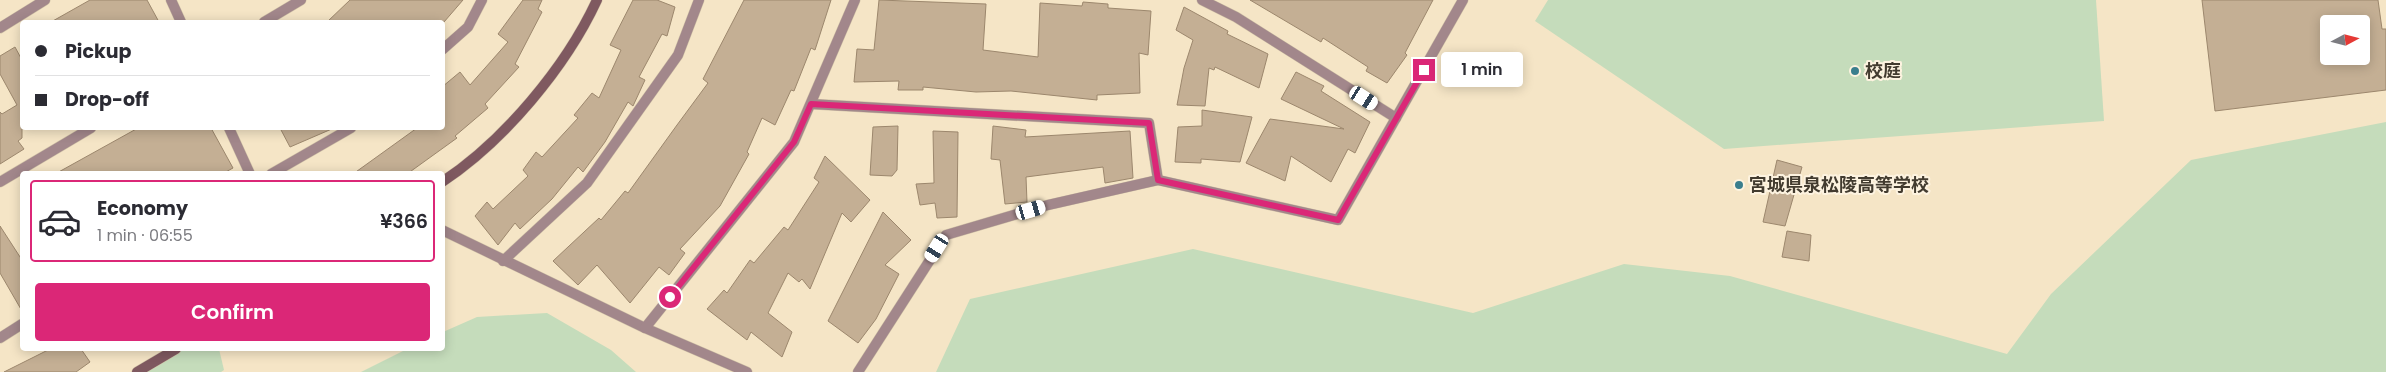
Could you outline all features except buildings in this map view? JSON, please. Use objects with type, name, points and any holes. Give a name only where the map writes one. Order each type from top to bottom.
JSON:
[{"type":"street","points":[[0,28],[44,0]]},
{"type":"street","points":[[171,0],[180,20]]},
{"type":"street","points":[[267,20],[301,0]]},
{"type":"street","points":[[445,47],[468,26],[482,0]]},
{"type":"street","points":[[445,180],[463,168],[509,123],[547,81],[583,30],[597,0]]},
{"type":"street","points":[[503,261],[587,183],[678,55],[699,0]]},
{"type":"street","points":[[645,328],[794,142],[855,0]]},
{"type":"street","points":[[1202,0],[1236,17],[1396,118]]},
{"type":"street","points":[[858,372],[946,235],[1048,205],[1158,180],[1338,220],[1459,2]]},
{"type":"street","points":[[811,104],[1149,123],[1158,180]]},
{"type":"street","points":[[0,182],[87,130]]},
{"type":"street","points":[[230,130],[249,171]]},
{"type":"street","points":[[276,171],[348,130]]},
{"type":"street","points":[[445,232],[645,328],[747,372]]},
{"type":"street","points":[[0,338],[20,325]]},
{"type":"street","points":[[137,372],[173,351]]},
{"type":"green space","name":"校庭","points":[[1548,0],[2096,0],[2104,121],[1724,149],[1535,21]]},
{"type":"green space","points":[[2386,122],[2386,372],[936,372],[970,299],[1193,249],[1473,313],[1624,264],[1730,276],[2007,354],[2051,294],[2191,160]]},
{"type":"green space","points":[[547,313],[611,350],[636,372],[361,372],[403,351],[445,351],[445,331],[477,317]]},
{"type":"green space","points":[[173,351],[219,351],[224,370],[221,372],[137,372]]},
{"type":"place","name":"校庭","points":[[1855,71]]},
{"type":"place","name":"宮城県泉松陵高等学校","points":[[1739,185]]},
{"type":"route","points":[[670,297],[794,142],[811,104],[1149,123],[1158,180],[1338,220],[1424,70]]}]
